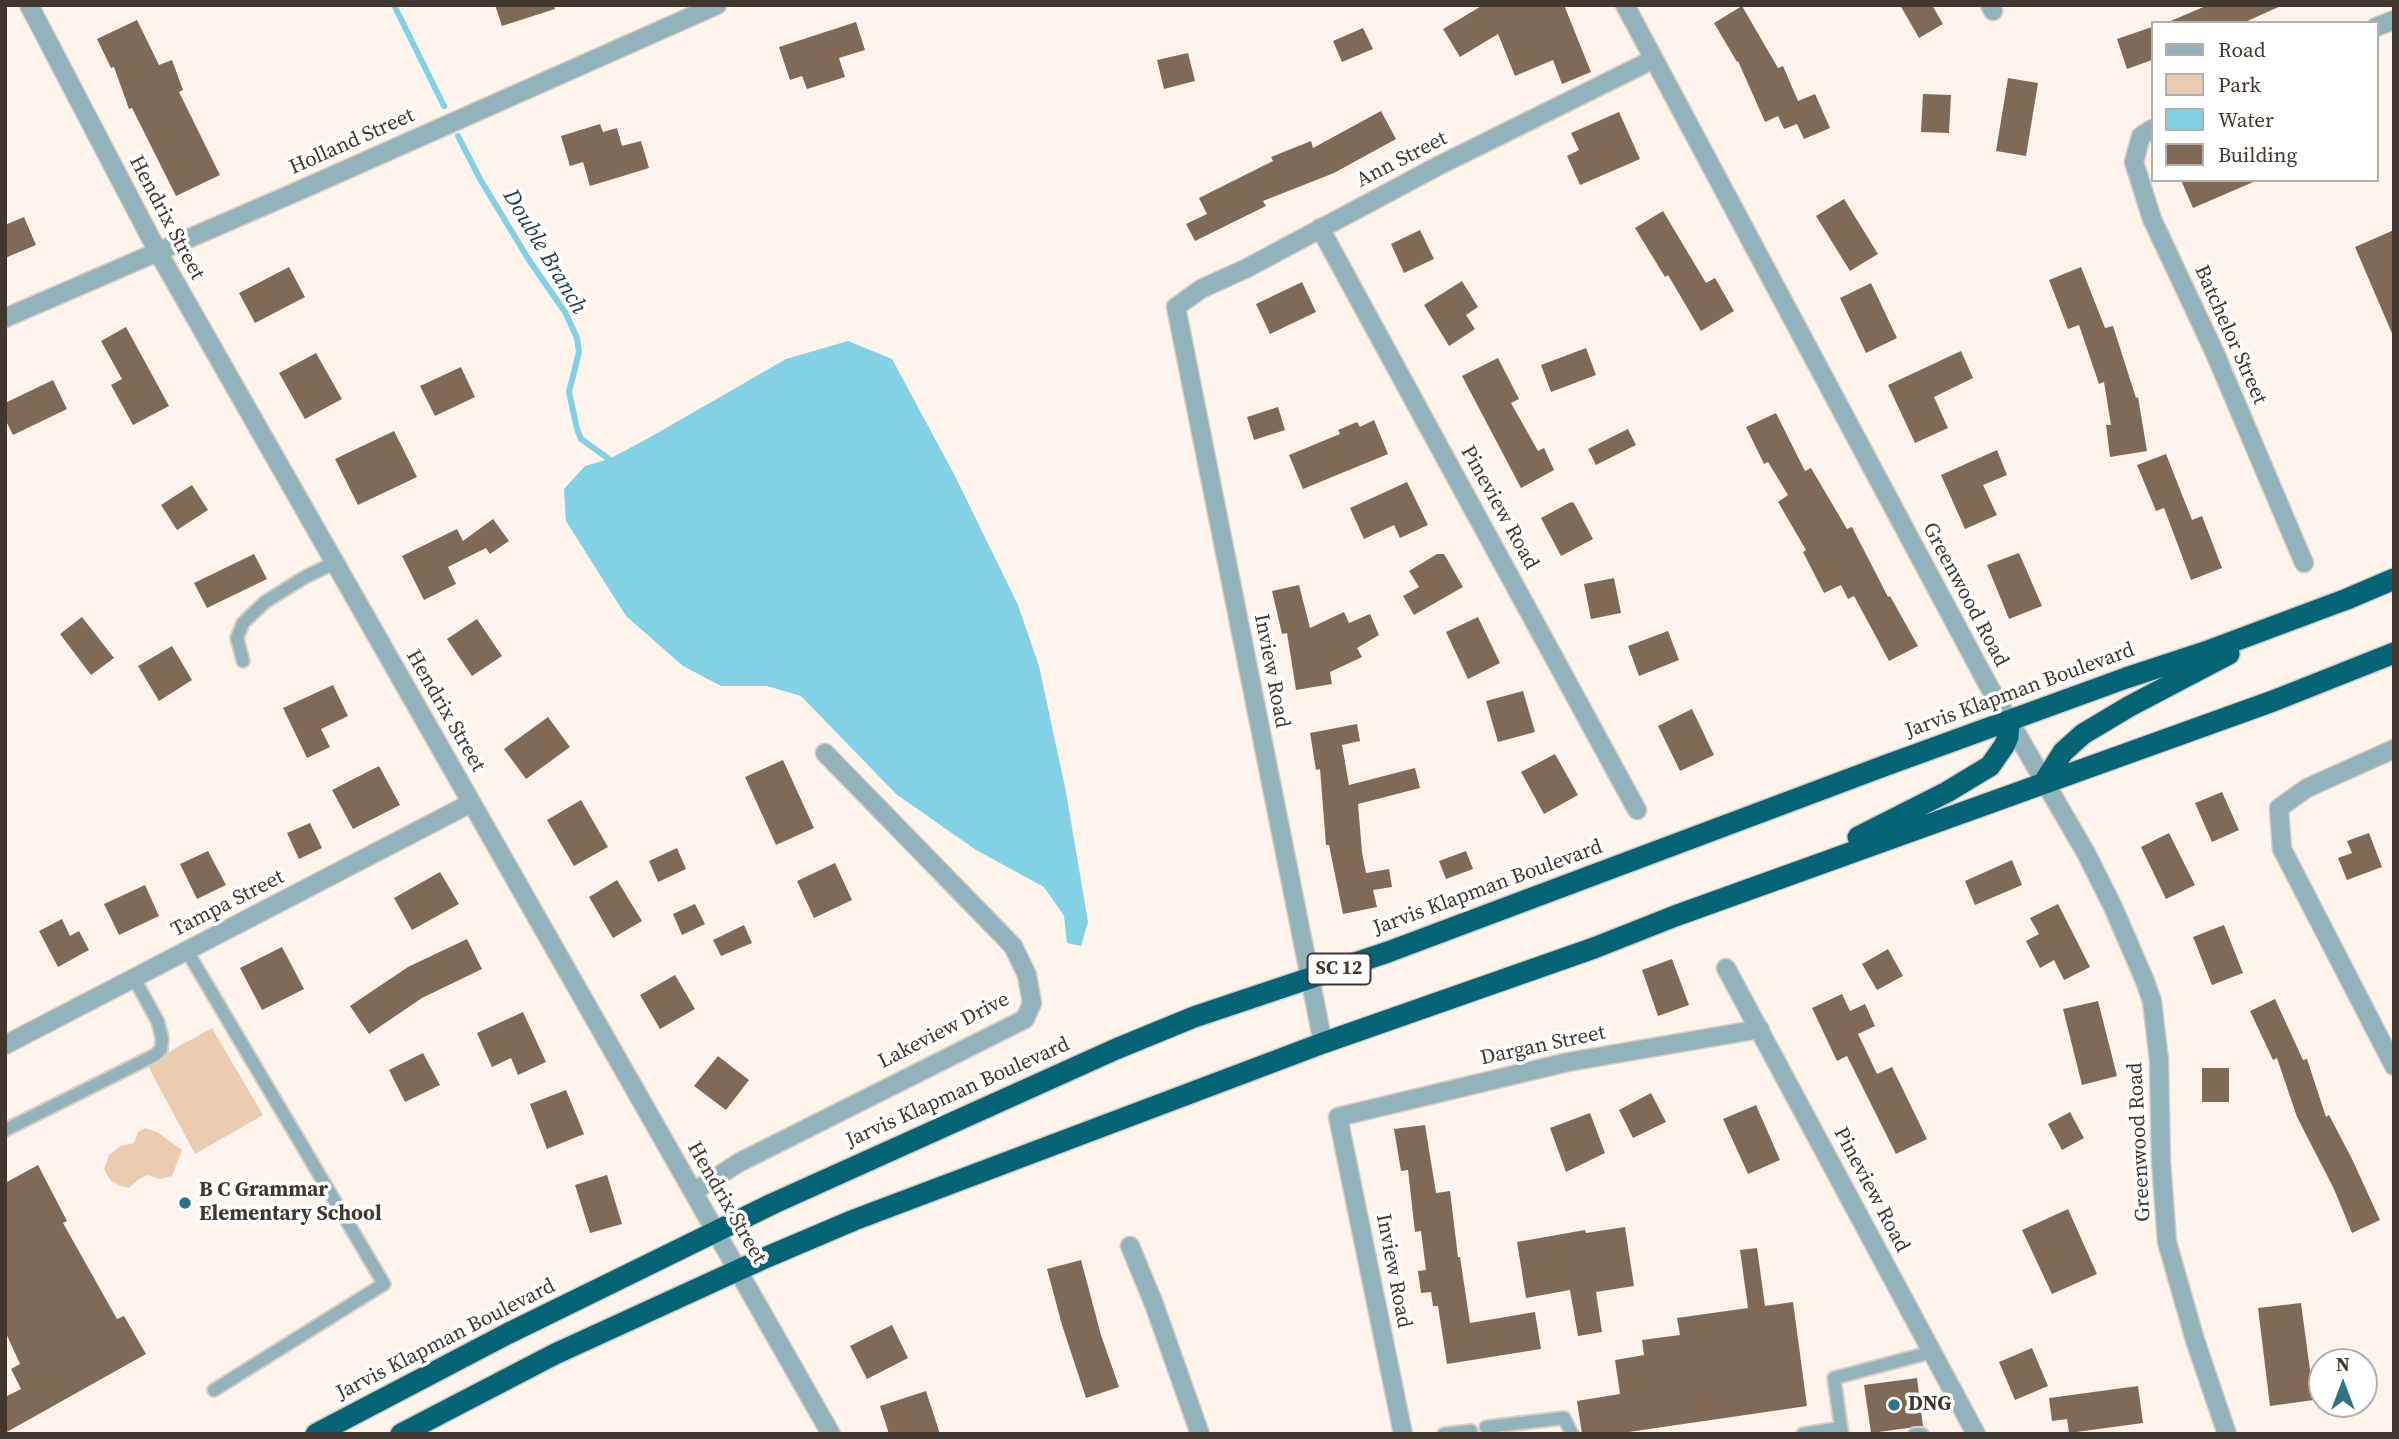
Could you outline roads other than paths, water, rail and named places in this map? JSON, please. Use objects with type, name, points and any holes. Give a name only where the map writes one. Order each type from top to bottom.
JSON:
[{"type":"highway","name":"Jarvis Klapman Boulevard","points":[[316,1434],[507,1335],[716,1232],[905,1142],[1116,1049],[1195,1017],[1310,979],[2299,617],[2394,579]]},
{"type":"highway","points":[[2044,782],[2055,762],[2071,744],[2098,724],[2299,617]]},
{"type":"highway","points":[[401,1434],[555,1354],[854,1220],[1324,1043],[1594,948],[1779,878],[2273,701],[2394,653]]},
{"type":"highway","points":[[1779,878],[1947,792],[1990,765],[2008,737],[2009,721]]},
{"type":"street","name":"Hendrix Street","points":[[29,5],[158,252],[831,1434]]},
{"type":"street","name":"Holland Street","points":[[5,318],[717,5]]},
{"type":"street","name":"Greenwood Road","points":[[1625,5],[1902,527],[2009,721],[2086,853],[2113,907],[2152,1000],[2159,1060],[2161,1162],[2167,1242],[2195,1340],[2227,1434]]},
{"type":"street","name":"Ann Street","points":[[1175,307],[1201,289],[1247,268],[1438,166],[1654,59]]},
{"type":"street","name":"Batchelor Street","points":[[2150,130],[2141,136],[2134,162],[2152,219],[2214,351],[2304,563]]},
{"type":"street","name":"Pineview Road","points":[[1320,228],[1637,810]]},
{"type":"street","name":"Inview Road","points":[[1175,307],[1324,1043]]},
{"type":"street","points":[[2394,749],[2307,788],[2279,808],[2282,849],[2394,1066]]},
{"type":"street","name":"Lakeview Drive","points":[[693,1192],[740,1161],[1025,1019],[1032,1003],[1027,975],[1013,946],[825,753]]},
{"type":"street","name":"Tampa Street","points":[[5,1045],[471,803]]},
{"type":"street","name":"Pineview Road","points":[[1726,968],[1976,1434]]},
{"type":"street","name":"Dargan Street","points":[[1338,1117],[1568,1062],[1760,1029]]},
{"type":"street","name":"Inview Road","points":[[1338,1117],[1403,1434]]},
{"type":"street","points":[[1129,1246],[1154,1304],[1200,1434]]},
{"type":"lane","points":[[243,661],[237,638],[243,623],[265,602],[334,563]]},
{"type":"lane","points":[[187,951],[384,1284],[214,1390]]},
{"type":"lane","points":[[5,1130],[155,1055],[161,1049],[162,1038],[158,1022],[134,978]]},
{"type":"lane","points":[[1803,1434],[1841,1431],[1833,1378],[1932,1352]]},
{"type":"lane","points":[[1486,1427],[1564,1418],[1572,1434]]},
{"type":"lane","points":[[1444,1434],[1471,1431]]},
{"type":"lane","points":[[1914,1434],[1922,1434]]},
{"type":"water","points":[[848,341],[892,359],[955,476],[1018,605],[1039,666],[1066,792],[1088,922],[1081,946],[1067,943],[1064,916],[1044,887],[976,850],[896,794],[801,696],[767,686],[721,686],[683,666],[626,616],[566,521],[564,489],[585,466],[609,459],[647,439],[786,359]]},
{"type":"waterway","name":"Double Branch","points":[[394,5],[444,106]]},
{"type":"waterway","name":"Double Branch","points":[[458,136],[480,179],[529,260],[565,312],[577,338],[579,352],[569,392],[577,429],[581,439],[609,459]]},
{"type":"place","name":"B C Grammar Elementary School","points":[[185,1203]]},
{"type":"place","name":"DNG","points":[[1894,1405]]}]
